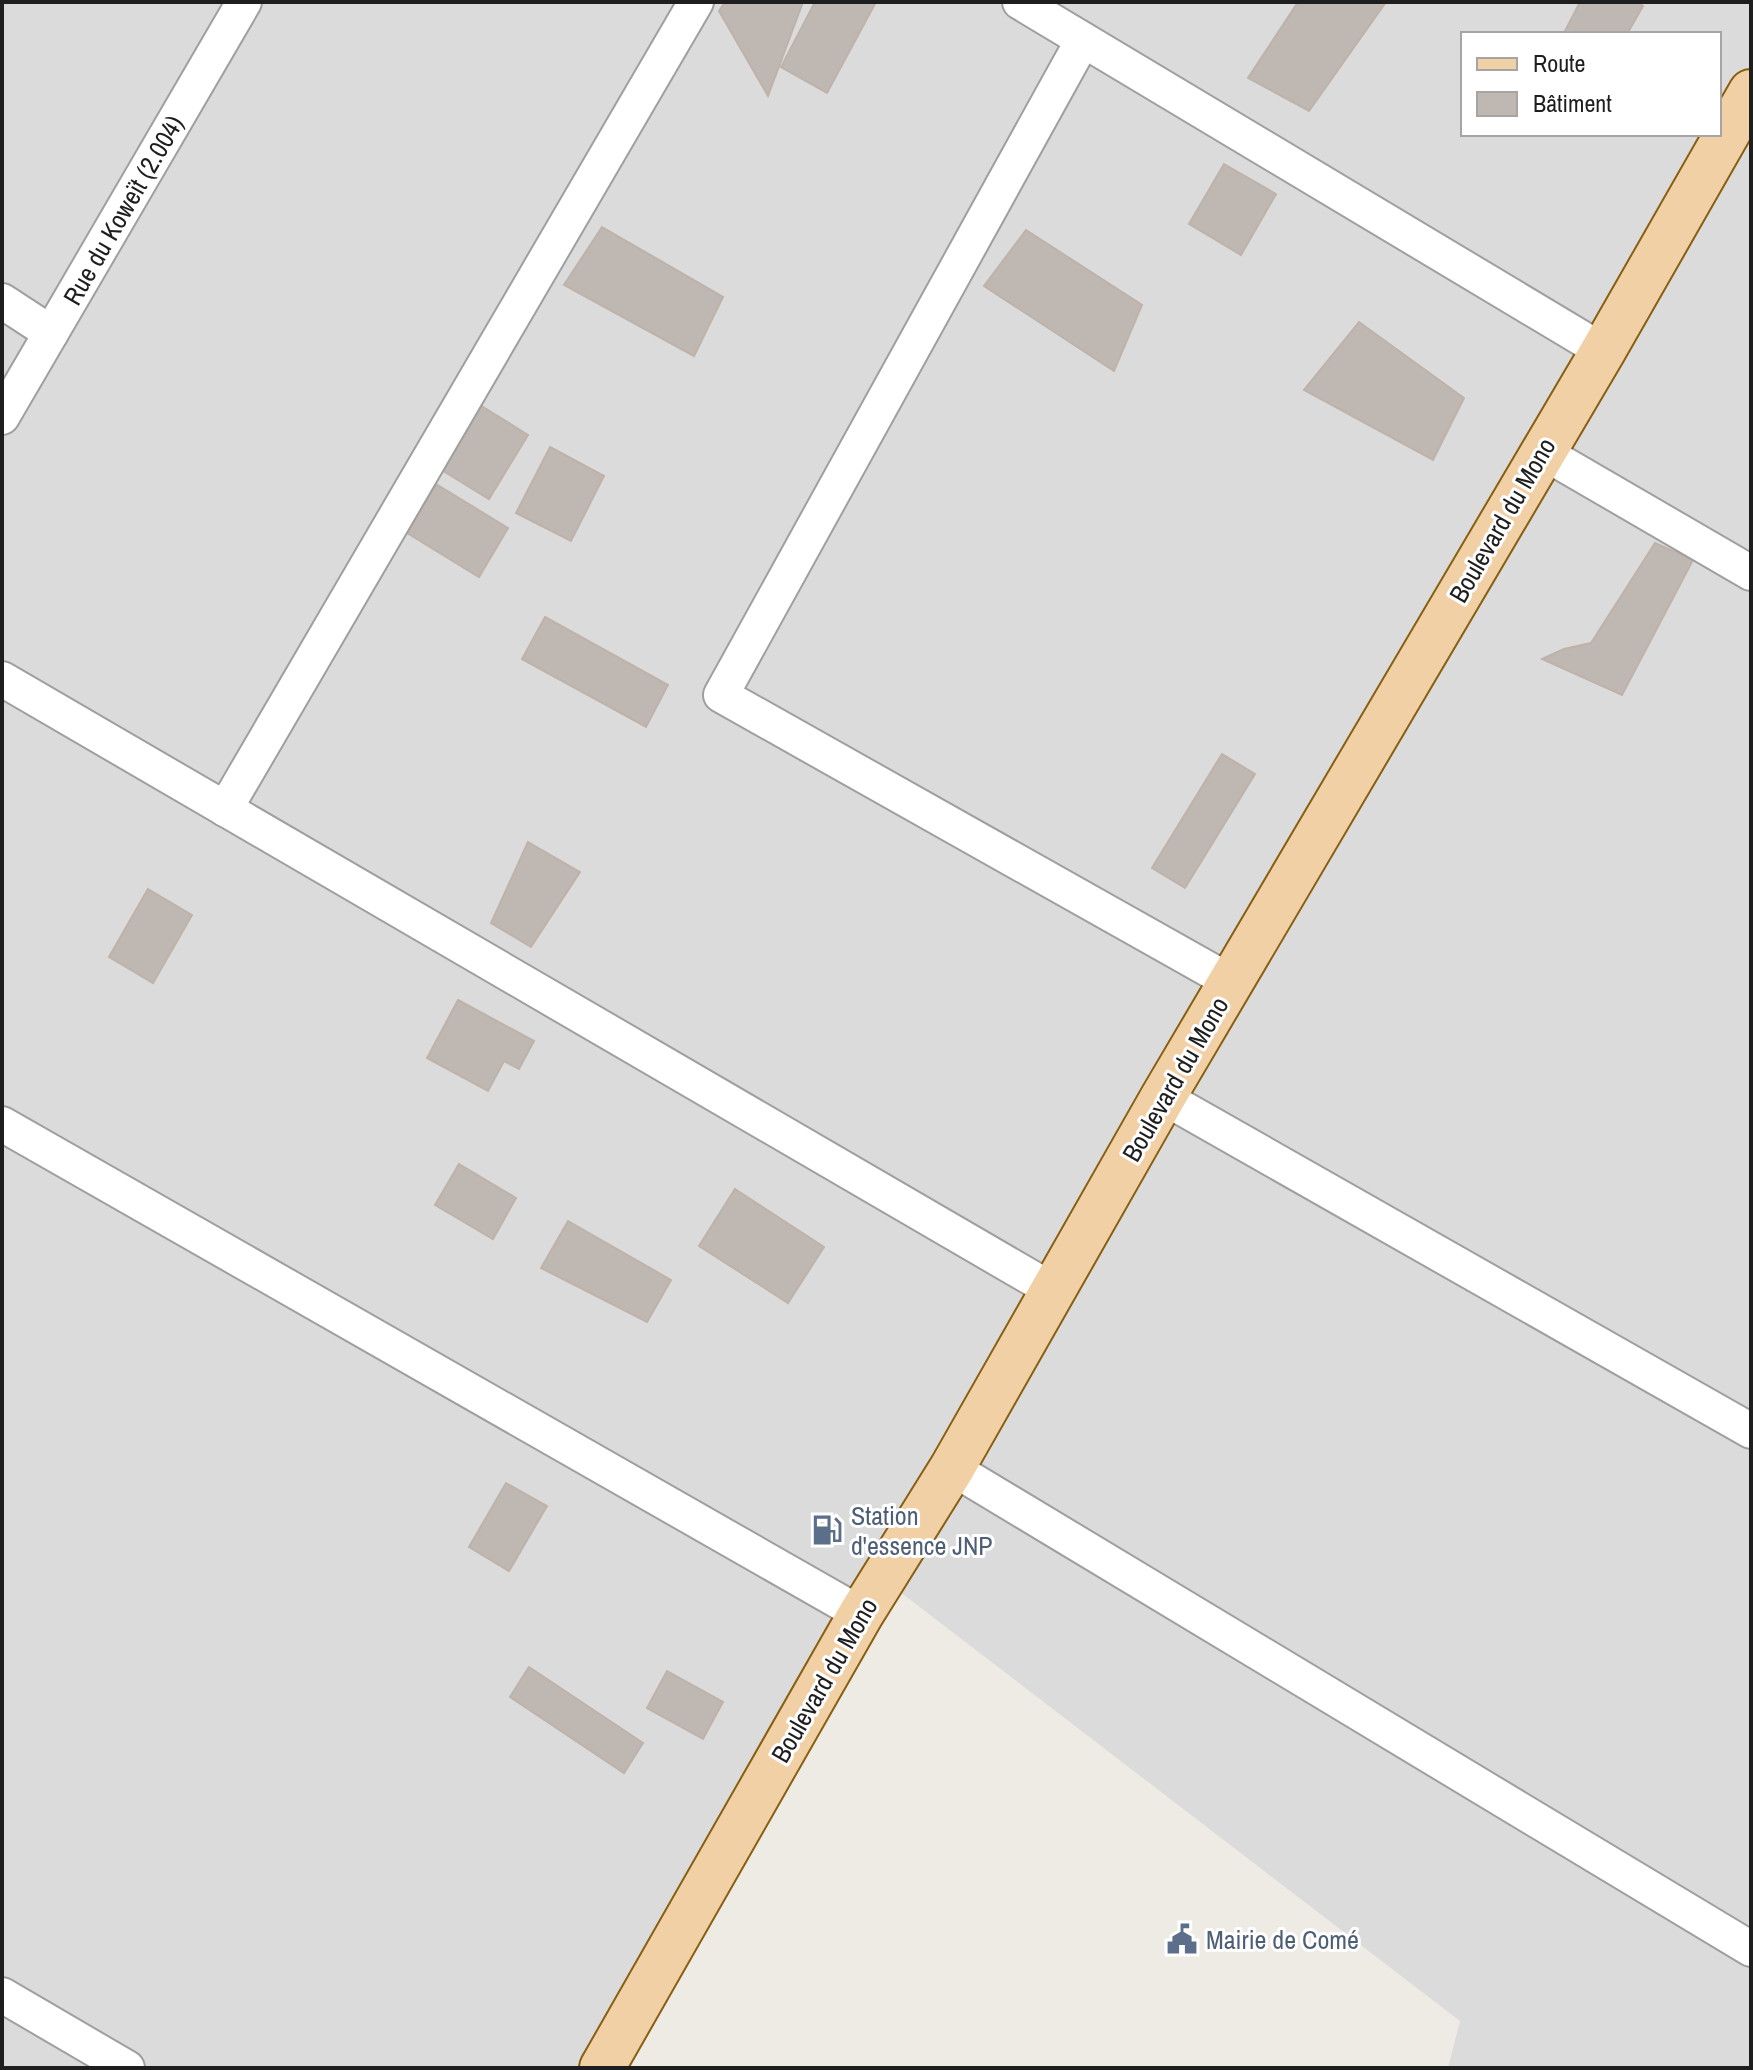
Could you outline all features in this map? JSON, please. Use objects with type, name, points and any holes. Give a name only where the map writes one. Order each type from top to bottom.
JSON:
[{"type":"main road","name":"Boulevard du Mono","points":[[602,2068],[861,1614],[952,1468],[1163,1097],[1541,451],[1603,351],[1751,92]]},
{"type":"street","name":"Rue du Koweït (2.004)","points":[[2,417],[244,2]]},
{"type":"street","points":[[225,809],[696,2]]},
{"type":"street","points":[[1020,2],[1603,351]]},
{"type":"street","points":[[1083,40],[721,695],[1231,982]]},
{"type":"street","points":[[2,301],[51,333]]},
{"type":"street","points":[[1541,451],[1751,573]]},
{"type":"street","points":[[2,679],[1054,1291]]},
{"type":"street","points":[[1163,1097],[1751,1431]]},
{"type":"street","points":[[2,1124],[861,1614]]},
{"type":"street","points":[[952,1468],[1751,1949]]},
{"type":"street","points":[[2,1995],[127,2068]]},
{"type":"shaded area","points":[[2,2],[1751,2],[1751,2068],[1448,2068],[1460,2021],[887,1582],[622,2068],[2,2068]]},
{"type":"building","points":[[725,2],[803,2],[768,96],[719,11]]},
{"type":"building","points":[[815,2],[876,2],[827,93],[781,67]]},
{"type":"building","points":[[1298,2],[1386,2],[1309,111],[1248,78]]},
{"type":"building","points":[[1580,2],[1637,2],[1643,6],[1628,32],[1565,31]]},
{"type":"building","points":[[1224,164],[1276,194],[1241,255],[1189,224]]},
{"type":"building","points":[[602,227],[723,297],[694,356],[564,285]]},
{"type":"building","points":[[1026,230],[1142,305],[1114,371],[984,286]]},
{"type":"building","points":[[1359,322],[1464,398],[1433,460],[1304,390]]},
{"type":"building","points":[[480,405],[528,435],[489,499],[440,469]]},
{"type":"building","points":[[550,447],[604,476],[571,541],[516,513]]},
{"type":"building","points":[[436,484],[508,528],[479,577],[407,533]]},
{"type":"building","points":[[1655,543],[1693,560],[1622,695],[1542,659],[1564,649],[1591,643]]},
{"type":"building","points":[[545,617],[668,685],[646,727],[522,659]]},
{"type":"building","points":[[1222,754],[1255,774],[1185,888],[1152,868]]},
{"type":"building","points":[[528,842],[580,872],[531,947],[491,923]]},
{"type":"building","points":[[148,889],[192,915],[153,983],[109,957]]},
{"type":"building","points":[[458,1000],[534,1041],[519,1069],[504,1061],[488,1091],[427,1058]]},
{"type":"building","points":[[459,1164],[516,1198],[493,1239],[435,1205]]},
{"type":"building","points":[[735,1189],[824,1247],[788,1303],[699,1246]]},
{"type":"building","points":[[568,1221],[671,1280],[647,1322],[541,1268]]},
{"type":"building","points":[[506,1483],[547,1506],[509,1571],[469,1547]]},
{"type":"building","points":[[529,1667],[643,1743],[624,1773],[510,1697]]},
{"type":"building","points":[[667,1671],[723,1702],[703,1739],[647,1708]]},
{"type":"place","name":"Station d'essence JNP","points":[[827,1530]]},
{"type":"place","name":"Mairie de Comé","points":[[1182,1939]]}]
